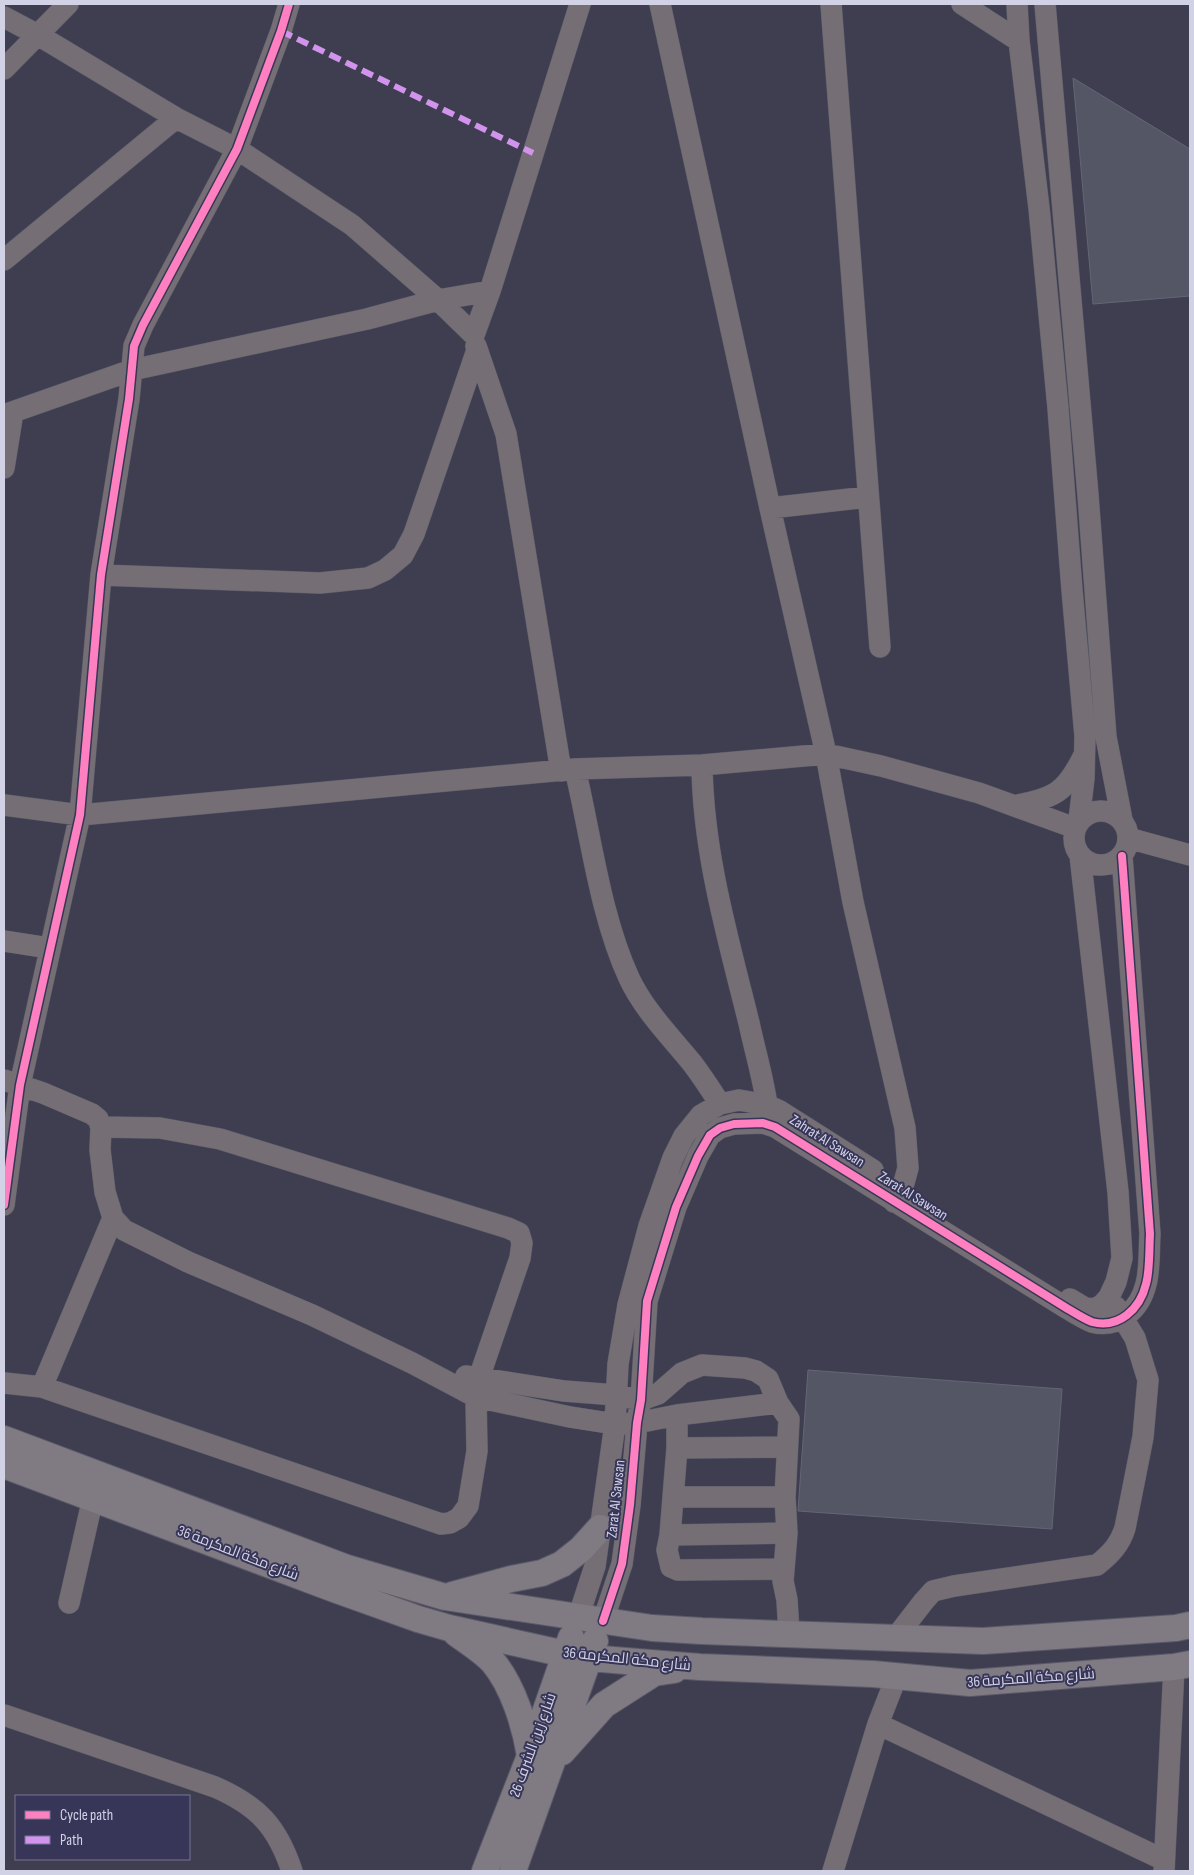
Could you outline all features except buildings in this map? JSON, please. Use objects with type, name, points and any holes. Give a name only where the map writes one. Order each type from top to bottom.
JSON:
[{"type":"main road","name":"شارع مكة المكرمة 36","points":[[4,1439],[347,1568],[445,1598],[652,1628],[984,1641],[1176,1628],[1190,1625]]},
{"type":"main road","name":"شارع مكة المكرمة 36","points":[[4,1465],[334,1589],[449,1628],[577,1656],[700,1666],[873,1674],[896,1678],[970,1683],[1182,1666]]},
{"type":"main road","points":[[445,1598],[511,1579],[542,1573],[562,1564],[581,1549],[600,1528]]},
{"type":"main road","name":"شارع زين الشرف 26","points":[[513,1871],[542,1759],[577,1656],[578,1618]]},
{"type":"main road","name":"شارع زين الشرف 26","points":[[577,1656],[604,1621]]},
{"type":"main road","points":[[449,1628],[491,1661],[504,1676],[522,1722],[542,1759],[604,1705],[654,1673],[700,1666]]},
{"type":"main road","name":"شارع زين الشرف 26","points":[[484,1871],[542,1759]]},
{"type":"street","points":[[4,69],[68,4]]},
{"type":"street","points":[[4,1205],[12,1082],[50,948],[80,815],[101,575],[129,399],[134,346],[142,325],[236,149],[281,31],[289,4]]},
{"type":"street","points":[[101,575],[320,583],[368,578],[385,570],[403,555],[414,534],[580,4]]},
{"type":"street","points":[[831,4],[880,647]]},
{"type":"street","points":[[962,4],[1020,41]]},
{"type":"street","points":[[1017,4],[1056,389],[1086,750],[1077,824],[1073,837],[1075,847],[1087,861],[1096,865],[1114,862],[1124,838],[1115,814],[1106,811],[1096,811],[1087,814],[1077,824]]},
{"type":"street","points":[[1045,4],[1088,495],[1106,738],[1124,838],[1150,1234],[1146,1284],[1135,1310],[1123,1318]]},
{"type":"street","points":[[656,6],[826,754],[853,902],[905,1128],[908,1168],[898,1196]]},
{"type":"street","points":[[4,17],[38,35],[176,118],[236,149],[352,225],[438,300],[475,343],[506,434],[568,770],[617,945],[629,978],[644,1003],[706,1082],[720,1104]]},
{"type":"street","points":[[4,260],[176,118]]},
{"type":"street","points":[[4,468],[8,414],[132,370],[367,319],[438,300],[490,291]]},
{"type":"street","points":[[770,508],[868,497]]},
{"type":"street","points":[[1014,806],[1049,798],[1059,792],[1078,768],[1086,750]]},
{"type":"street","points":[[4,805],[80,815],[568,770],[702,765],[826,754],[881,766],[979,793],[1014,806],[1077,824]]},
{"type":"street","points":[[702,765],[709,849],[720,906],[762,1073],[767,1105]]},
{"type":"street","points":[[1124,838],[1190,855]]},
{"type":"street","points":[[896,1637],[933,1591],[954,1586],[1097,1564],[1108,1556],[1121,1541],[1125,1528],[1143,1437],[1148,1380],[1135,1338],[1109,1296],[1116,1282],[1122,1258],[1118,1192],[1080,855]]},
{"type":"street","points":[[4,941],[50,948]]},
{"type":"street","points":[[12,1082],[92,1114],[98,1119],[101,1127],[100,1150],[105,1192],[113,1218],[124,1230],[312,1315],[412,1363],[478,1388],[570,1417],[615,1424],[636,1423],[676,1415],[778,1402]]},
{"type":"street","name":"Zahrat Al Sawsan","points":[[578,1618],[595,1566],[615,1424],[618,1364],[628,1304],[649,1226],[673,1158],[684,1136],[701,1115],[720,1104],[739,1100],[767,1105],[866,1165],[898,1196],[1058,1293],[1085,1308],[1094,1309],[1102,1305],[1109,1296]]},
{"type":"street","name":"Zarat Al Sawsan","points":[[604,1621],[622,1564],[630,1506],[636,1423],[641,1400],[647,1301],[676,1207],[698,1156],[710,1135],[720,1128],[749,1122],[763,1123],[775,1127],[858,1177],[898,1196],[1068,1310],[1091,1321],[1107,1324],[1123,1318]]},
{"type":"street","points":[[4,1382],[42,1386],[441,1524],[450,1523],[459,1518],[468,1506],[477,1451],[478,1388],[520,1258],[522,1243],[518,1233],[508,1228],[220,1139],[160,1128],[101,1127]]},
{"type":"street","points":[[42,1386],[113,1218]]},
{"type":"street","points":[[478,1388],[564,1391],[616,1395],[641,1400],[658,1394],[682,1373],[702,1365],[745,1368],[756,1371],[768,1379],[788,1419],[785,1497],[787,1533],[783,1581],[787,1600],[789,1633]]},
{"type":"street","points":[[676,1415],[677,1448],[670,1535],[667,1550],[671,1567],[678,1570],[784,1569]]},
{"type":"street","points":[[677,1448],[787,1447]]},
{"type":"street","points":[[673,1497],[785,1497]]},
{"type":"street","points":[[69,1603],[94,1498]]},
{"type":"street","points":[[670,1535],[787,1533]]},
{"type":"street","points":[[878,1724],[1164,1866],[1182,1666]]},
{"type":"street","points":[[833,1871],[878,1724],[896,1678]]},
{"type":"street","points":[[4,1715],[215,1787],[237,1797],[254,1810],[274,1830],[284,1847],[292,1871]]},
{"type":"marked path","points":[[281,31],[533,153]]},
{"type":"cycle path","points":[[4,1205],[20,1085],[80,815],[101,575],[129,399],[134,346],[143,325],[237,149],[281,31],[289,4]]},
{"type":"cycle path","points":[[603,1621],[622,1564],[641,1400],[647,1301],[676,1207],[698,1156],[710,1135],[720,1128],[734,1124],[763,1123],[775,1127],[1089,1321],[1111,1323],[1119,1320],[1127,1315],[1139,1301],[1143,1293],[1149,1266],[1150,1234],[1122,856]]}]
